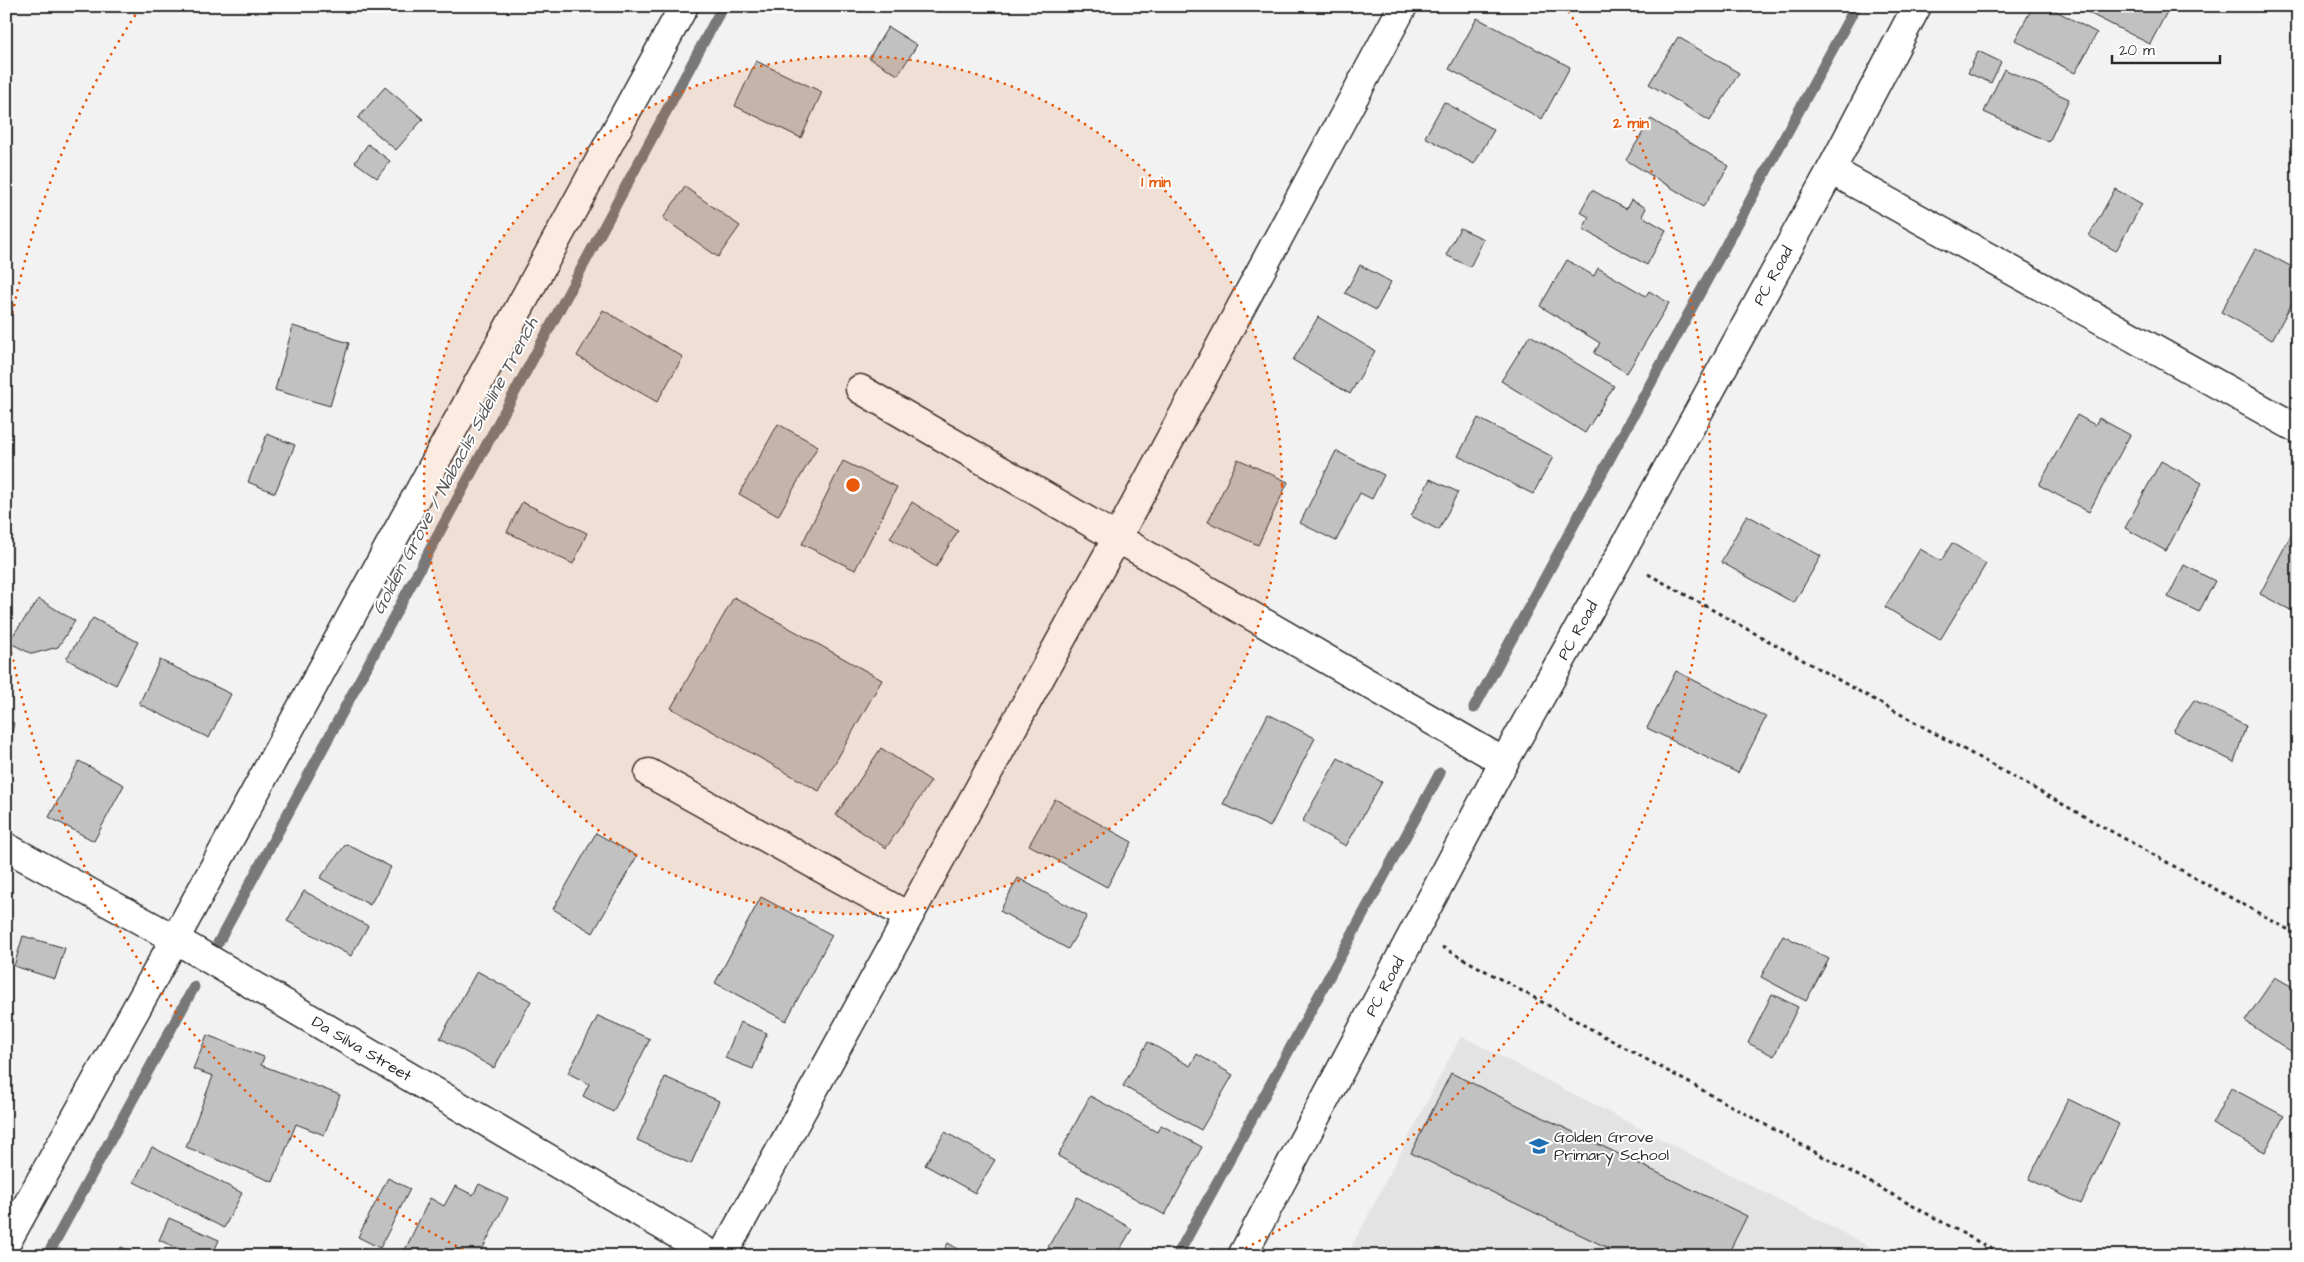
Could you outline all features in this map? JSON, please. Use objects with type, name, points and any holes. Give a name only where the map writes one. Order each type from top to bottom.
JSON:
[{"type":"street","points":[[6,1243],[175,938],[684,6]]},
{"type":"street","points":[[722,1256],[1117,538],[1403,6]]},
{"type":"street","name":"PC Road","points":[[1242,1256],[1504,762],[1619,557],[1831,170],[1917,6]]},
{"type":"street","points":[[1831,170],[2298,429]]},
{"type":"street","points":[[860,388],[1504,762]]},
{"type":"street","points":[[649,773],[908,916]]},
{"type":"street","name":"Da Silva Street","points":[[6,846],[175,938],[714,1256]]},
{"type":"path","points":[[1619,557],[2298,935]]},
{"type":"path","points":[[1415,932],[2004,1256]]},
{"type":"shaded area","name":"Golden Grove Primary School","points":[[1461,1036],[1888,1256],[1347,1256]]},
{"type":"building","points":[[2033,6],[2047,6],[2097,33],[2075,73],[2015,40]]},
{"type":"building","points":[[2075,6],[2170,6],[2150,44]]},
{"type":"building","points":[[1477,18],[1570,67],[1542,119],[1449,69]]},
{"type":"building","points":[[888,27],[917,45],[898,75],[869,58]]},
{"type":"building","points":[[1678,37],[1739,73],[1710,121],[1649,84]]},
{"type":"building","points":[[1978,51],[2001,62],[1991,83],[1968,73]]},
{"type":"building","points":[[756,61],[822,92],[801,138],[735,106]]},
{"type":"building","points":[[2004,69],[2069,99],[2049,142],[1984,112]]},
{"type":"building","points":[[385,87],[423,119],[396,150],[358,118]]},
{"type":"building","points":[[1444,102],[1494,130],[1474,164],[1425,137]]},
{"type":"building","points":[[1651,119],[1729,166],[1703,207],[1626,160]]},
{"type":"building","points":[[368,144],[390,161],[377,178],[355,162]]},
{"type":"building","points":[[685,187],[740,226],[718,257],[663,218]]},
{"type":"building","points":[[2115,189],[2142,204],[2116,251],[2089,236]]},
{"type":"building","points":[[1592,190],[1626,209],[1631,200],[1646,208],[1642,216],[1666,230],[1647,265],[1583,229],[1589,217],[1580,212]]},
{"type":"building","points":[[1460,228],[1484,239],[1470,267],[1446,255]]},
{"type":"building","points":[[2256,248],[2298,270],[2298,292],[2272,340],[2221,312]]},
{"type":"building","points":[[1567,260],[1594,276],[1598,268],[1646,296],[1649,291],[1669,303],[1627,373],[1594,353],[1600,343],[1540,306]]},
{"type":"building","points":[[1360,265],[1391,282],[1376,310],[1345,293]]},
{"type":"building","points":[[603,310],[683,357],[657,402],[577,356]]},
{"type":"building","points":[[1318,317],[1375,351],[1350,394],[1293,360]]},
{"type":"building","points":[[293,326],[349,343],[330,406],[275,390]]},
{"type":"building","points":[[1530,335],[1614,386],[1585,433],[1501,381]]},
{"type":"building","points":[[2077,415],[2095,425],[2099,418],[2130,435],[2089,512],[2039,485]]},
{"type":"building","points":[[1478,418],[1553,457],[1533,494],[1458,456]]},
{"type":"building","points":[[778,424],[818,446],[778,516],[739,494]]},
{"type":"building","points":[[267,434],[295,445],[275,493],[248,482]]},
{"type":"building","points":[[1336,451],[1384,475],[1372,499],[1360,493],[1336,541],[1300,523]]},
{"type":"building","points":[[1238,459],[1288,482],[1258,545],[1208,522]]},
{"type":"building","points":[[843,461],[897,487],[855,570],[802,544]]},
{"type":"building","points":[[2161,461],[2202,483],[2166,551],[2125,528]]},
{"type":"building","points":[[1430,479],[1458,492],[1439,530],[1411,516]]},
{"type":"building","points":[[522,502],[587,533],[573,564],[507,532]]},
{"type":"building","points":[[912,502],[958,531],[936,567],[890,538]]},
{"type":"building","points":[[1747,515],[1821,556],[1794,603],[1721,562]]},
{"type":"building","points":[[2294,529],[2298,531],[2298,614],[2260,594]]},
{"type":"building","points":[[1952,543],[1986,564],[1940,640],[1885,607],[1920,549],[1941,561]]},
{"type":"building","points":[[2184,565],[2215,581],[2199,612],[2168,597]]},
{"type":"building","points":[[734,597],[882,680],[819,791],[671,708]]},
{"type":"building","points":[[39,599],[75,621],[58,647],[32,654],[8,642]]},
{"type":"building","points":[[93,618],[138,642],[116,685],[66,659]]},
{"type":"building","points":[[160,660],[231,694],[209,738],[139,704]]},
{"type":"building","points":[[1676,671],[1766,717],[1738,773],[1647,728]]},
{"type":"building","points":[[2194,700],[2246,726],[2234,762],[2173,731]]},
{"type":"building","points":[[1268,714],[1315,738],[1270,827],[1223,804]]},
{"type":"building","points":[[6,722],[14,723],[6,758]]},
{"type":"building","points":[[881,748],[931,781],[886,848],[836,815]]},
{"type":"building","points":[[1338,758],[1382,782],[1346,846],[1302,822]]},
{"type":"building","points":[[79,761],[124,785],[94,841],[49,817]]},
{"type":"building","points":[[1055,799],[1132,842],[1107,887],[1029,845]]},
{"type":"building","points":[[596,833],[637,856],[593,933],[553,909]]},
{"type":"building","points":[[346,844],[391,867],[370,905],[320,878]]},
{"type":"building","points":[[1018,878],[1087,916],[1068,949],[1000,911]]},
{"type":"building","points":[[304,891],[368,926],[351,956],[287,921]]},
{"type":"building","points":[[761,897],[832,935],[786,1021],[715,983]]},
{"type":"building","points":[[1783,935],[1829,959],[1806,1001],[1761,977]]},
{"type":"building","points":[[23,936],[65,948],[55,979],[14,966]]},
{"type":"building","points":[[477,971],[531,1001],[494,1068],[440,1038]]},
{"type":"building","points":[[2275,977],[2298,990],[2298,1056],[2245,1021]]},
{"type":"building","points":[[1772,994],[1798,1007],[1774,1056],[1748,1043]]},
{"type":"building","points":[[598,1016],[650,1039],[613,1112],[583,1096],[589,1084],[568,1073]]},
{"type":"building","points":[[740,1022],[767,1033],[753,1069],[725,1058]]},
{"type":"building","points":[[207,1035],[264,1057],[261,1065],[340,1095],[324,1135],[296,1124],[273,1182],[186,1147],[213,1076],[193,1069]]},
{"type":"building","points":[[1148,1042],[1190,1066],[1197,1054],[1233,1075],[1201,1130],[1123,1086]]},
{"type":"building","points":[[1451,1073],[1747,1216],[1727,1256],[1604,1256],[1608,1248],[1411,1153]]},
{"type":"building","points":[[665,1077],[719,1101],[691,1164],[637,1140]]},
{"type":"building","points":[[2231,1088],[2284,1116],[2265,1152],[2212,1124]]},
{"type":"building","points":[[1090,1096],[1157,1132],[1161,1125],[1202,1147],[1165,1215],[1058,1156]]},
{"type":"building","points":[[2068,1099],[2119,1124],[2081,1204],[2029,1179]]},
{"type":"building","points":[[945,1132],[995,1160],[975,1193],[925,1165]]},
{"type":"building","points":[[152,1147],[242,1193],[224,1228],[134,1182]]},
{"type":"building","points":[[388,1178],[410,1189],[380,1248],[358,1237]]},
{"type":"building","points":[[479,1184],[508,1198],[479,1256],[402,1256],[430,1198],[444,1206],[455,1186],[473,1195]]},
{"type":"building","points":[[1077,1197],[1132,1229],[1116,1256],[1063,1256],[1048,1247]]},
{"type":"building","points":[[169,1218],[219,1240],[212,1256],[195,1256],[159,1240]]},
{"type":"building","points":[[948,1243],[970,1256],[941,1256]]},
{"type":"building","points":[[121,1247],[142,1256],[117,1256]]},
{"type":"waterway","name":"Golden Grove / Nabaclis Sideline Trench","points":[[218,943],[723,6]]},
{"type":"waterway","points":[[1474,708],[1856,6]]},
{"type":"waterway","points":[[1177,1256],[1440,773]]},
{"type":"waterway","name":"Golden Grove / Nabaclis Sideline Trench","points":[[47,1256],[194,987]]},
{"type":"place","name":"Golden Grove Primary School","points":[[1539,1146]]}]
